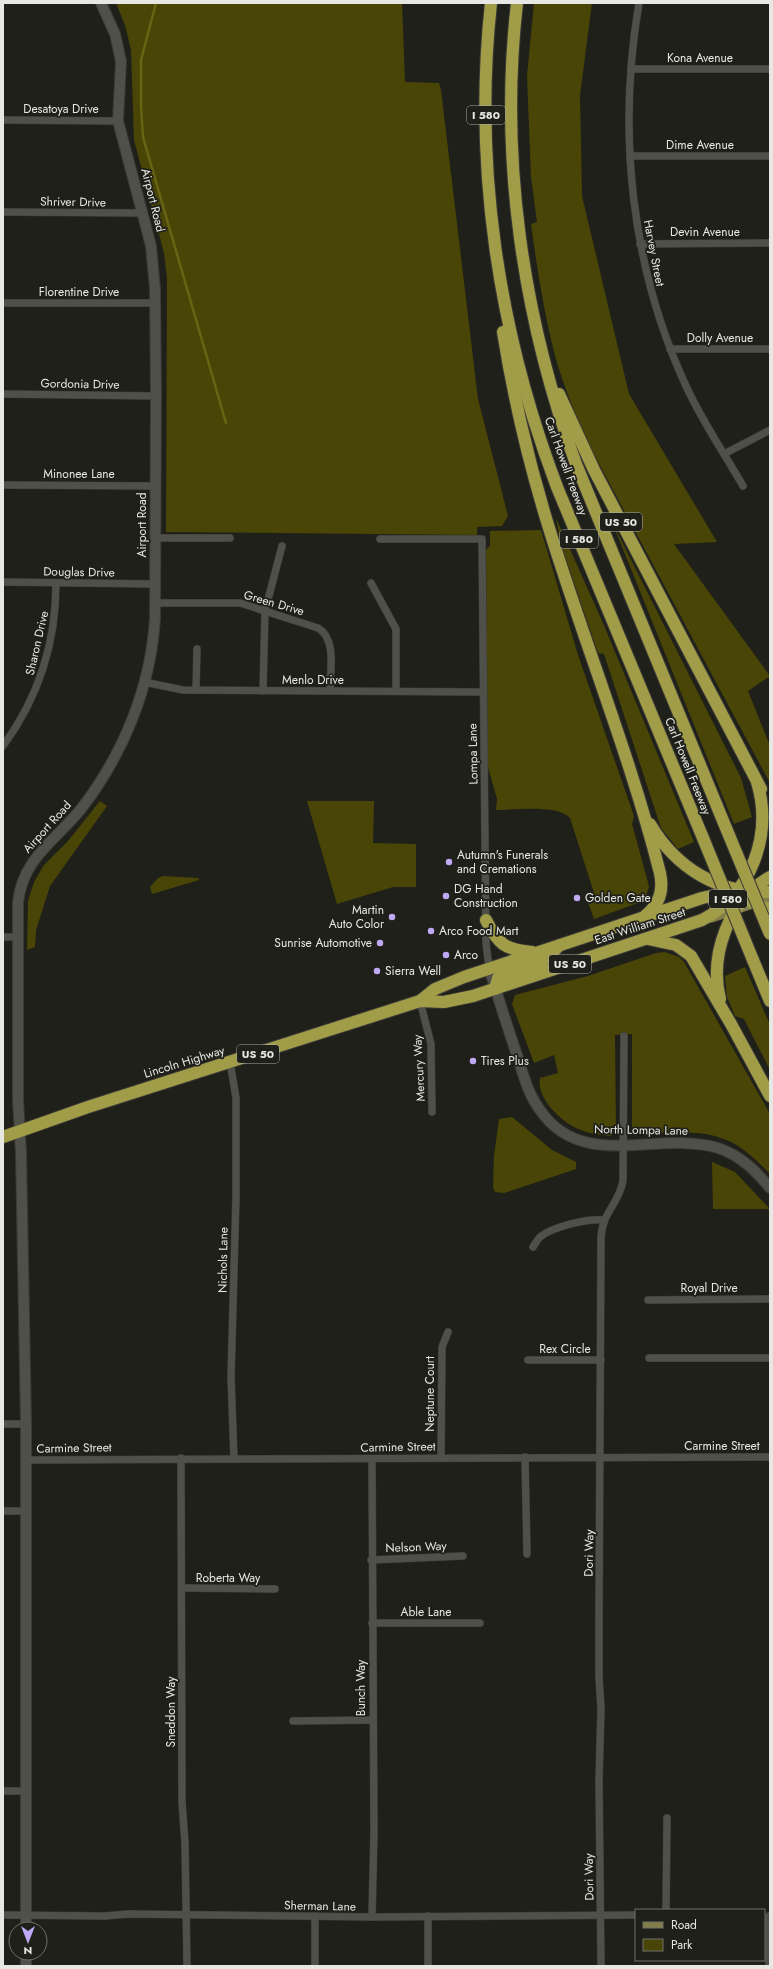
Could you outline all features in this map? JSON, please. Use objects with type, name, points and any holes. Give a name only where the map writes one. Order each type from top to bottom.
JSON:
[{"type":"highway","name":"Carl Howell Freeway","points":[[491,3],[486,87],[487,168],[492,228],[510,327],[523,382],[542,444],[570,520],[770,1000]]},
{"type":"highway","name":"Carl Howell Freeway","points":[[517,3],[512,82],[514,176],[521,247],[538,340],[557,409],[576,464],[770,934]]},
{"type":"highway","points":[[492,228],[498,291],[508,361],[528,455],[547,523],[642,811],[659,869],[662,886],[660,896],[656,904],[645,916]]},
{"type":"highway","name":"US 50","points":[[538,340],[562,401],[583,447],[757,782],[763,802],[763,833],[757,858],[741,895]]},
{"type":"highway","points":[[757,782],[770,804]]},
{"type":"highway","points":[[642,811],[661,841],[680,862],[702,877],[770,910]]},
{"type":"highway","points":[[731,1024],[721,1003],[717,966],[722,942],[741,895],[770,876]]},
{"type":"highway","points":[[741,895],[770,892]]},
{"type":"highway","name":"East William Street","points":[[489,968],[688,902],[711,896],[741,895]]},
{"type":"highway","name":"East William Street","points":[[495,989],[695,923],[714,913],[741,895]]},
{"type":"highway","points":[[486,920],[495,938],[504,946],[512,950],[536,952]]},
{"type":"highway","points":[[645,939],[672,944],[688,952],[731,1024],[770,1096]]},
{"type":"highway","points":[[495,989],[498,978],[541,963],[561,944]]},
{"type":"highway","name":"Lincoln Highway","points":[[420,1001],[438,987],[489,968]]},
{"type":"highway","name":"Lincoln Highway","points":[[3,1137],[88,1107],[420,1001],[452,1001],[495,989]]},
{"type":"main road","points":[[741,895],[770,898]]},
{"type":"street","name":"Airport Road","points":[[26,1921],[26,1424],[20,1130],[18,1100],[18,897],[28,868],[80,809],[109,767],[127,732],[144,682],[153,638],[155,603],[155,303],[151,246],[118,121],[121,61],[115,34],[101,3]]},
{"type":"street","name":"Harvey Street","points":[[638,3],[631,69],[629,121],[633,192],[640,244],[651,292],[670,349],[692,398],[743,486]]},
{"type":"street","name":"Kona Avenue","points":[[631,69],[770,69]]},
{"type":"street","name":"Desatoya Drive","points":[[3,120],[118,121]]},
{"type":"street","name":"Dime Avenue","points":[[630,156],[770,156]]},
{"type":"street","name":"Shriver Drive","points":[[3,212],[143,213]]},
{"type":"street","name":"Devin Avenue","points":[[640,244],[770,243]]},
{"type":"street","name":"Florentine Drive","points":[[3,303],[155,303]]},
{"type":"street","name":"Dolly Avenue","points":[[670,349],[770,349]]},
{"type":"street","name":"Gordonia Drive","points":[[3,394],[156,396]]},
{"type":"street","points":[[724,454],[770,430]]},
{"type":"street","name":"Minonee Lane","points":[[3,485],[156,486]]},
{"type":"street","points":[[155,538],[230,538]]},
{"type":"street","name":"Lompa Lane","points":[[380,539],[482,539],[486,947],[489,968]]},
{"type":"street","points":[[263,691],[265,611],[282,546]]},
{"type":"street","name":"Douglas Drive","points":[[3,582],[155,584]]},
{"type":"street","name":"Sharon Drive","points":[[3,746],[24,715],[43,673],[54,621],[56,583]]},
{"type":"street","points":[[371,583],[396,629],[396,691]]},
{"type":"street","name":"Green Drive","points":[[155,603],[230,602],[244,604],[315,626],[325,633],[330,646],[330,691]]},
{"type":"street","points":[[196,649],[196,690]]},
{"type":"street","name":"Menlo Drive","points":[[144,682],[172,689],[196,690],[483,692]]},
{"type":"street","points":[[3,937],[17,937]]},
{"type":"street","name":"North Lompa Lane","points":[[489,968],[528,1088],[537,1106],[546,1119],[560,1131],[576,1140],[594,1144],[697,1144],[718,1148],[742,1160],[770,1188]]},
{"type":"street","name":"Mercury Way","points":[[420,1001],[431,1044],[432,1112]]},
{"type":"street","name":"Dori Way","points":[[601,1966],[601,1238],[604,1220],[617,1199],[622,1186],[624,1145],[624,1036]]},
{"type":"street","name":"Nichols Lane","points":[[230,1062],[236,1098],[236,1197],[231,1377],[234,1459]]},
{"type":"street","points":[[533,1247],[540,1237],[555,1230],[587,1220],[604,1220]]},
{"type":"street","name":"Royal Drive","points":[[648,1300],[770,1299]]},
{"type":"street","name":"Neptune Court","points":[[441,1458],[442,1348],[448,1332]]},
{"type":"street","points":[[649,1358],[770,1358]]},
{"type":"street","name":"Rex Circle","points":[[528,1360],[601,1360]]},
{"type":"street","points":[[3,1424],[26,1424]]},
{"type":"street","points":[[525,1457],[527,1554]]},
{"type":"street","name":"Carmine Street","points":[[26,1460],[181,1458],[372,1459],[525,1457],[770,1457]]},
{"type":"street","name":"Sneddon Way","points":[[181,1458],[182,1802],[187,1966]]},
{"type":"street","name":"Bunch Way","points":[[372,1459],[371,1560],[374,1832],[372,1917]]},
{"type":"street","points":[[3,1512],[26,1511]]},
{"type":"street","name":"Nelson Way","points":[[371,1560],[462,1556]]},
{"type":"street","name":"Roberta Way","points":[[182,1588],[275,1589]]},
{"type":"street","name":"Able Lane","points":[[372,1623],[480,1623]]},
{"type":"street","points":[[293,1721],[372,1720]]},
{"type":"street","points":[[3,1791],[26,1791]]},
{"type":"street","points":[[666,1909],[667,1818]]},
{"type":"street","name":"Sherman Lane","points":[[3,1916],[104,1916],[128,1914],[186,1916],[372,1917],[635,1915]]},
{"type":"street","points":[[315,1916],[315,1966]]},
{"type":"street","points":[[428,1916],[428,1966]]},
{"type":"street","points":[[768,1916],[769,1966]]},
{"type":"green space","points":[[116,3],[402,3],[405,82],[439,83],[441,90],[478,399],[508,516],[502,526],[477,527],[477,535],[166,532],[167,278],[164,253],[134,140],[131,50],[125,25]]},
{"type":"green space","points":[[534,3],[592,3],[580,95],[582,196],[629,394],[717,542],[674,544],[770,676],[748,691],[770,746],[770,783],[589,445],[570,401],[555,356],[541,290],[531,224],[537,222],[531,177],[527,76]]},
{"type":"green space","points":[[556,518],[603,623],[694,842],[678,849],[661,828],[604,654],[598,653],[561,545]]},
{"type":"green space","points":[[612,522],[741,778],[752,817],[734,824]]},
{"type":"green space","points":[[541,530],[578,655],[634,816],[632,824],[649,886],[646,897],[638,903],[594,919],[588,902],[596,899],[570,818],[556,811],[546,809],[496,810],[497,799],[487,764],[486,550],[490,546],[490,531]]},
{"type":"green space","points":[[100,801],[107,806],[50,886],[36,930],[35,947],[27,950],[28,901],[34,882],[44,865],[68,841]]},
{"type":"green space","points":[[307,801],[374,801],[373,843],[416,844],[416,887],[393,887],[337,904]]},
{"type":"green space","points":[[163,876],[198,878],[199,880],[152,894],[150,887],[158,878]]},
{"type":"green space","points":[[665,952],[679,957],[684,962],[770,1114],[770,1174],[742,1148],[721,1138],[711,1135],[691,1133],[638,1134],[632,1129],[632,1034],[615,1035],[616,1132],[611,1136],[578,1129],[562,1119],[545,1100],[540,1085],[540,1078],[558,1073],[554,1055],[534,1063],[512,1004],[515,995],[588,976],[656,953]]},
{"type":"green space","points":[[745,967],[770,1025],[770,1070],[744,1019],[735,1016],[727,997],[725,976]]},
{"type":"green space","points":[[512,1117],[552,1150],[576,1162],[576,1169],[504,1193],[495,1192],[493,1187],[494,1156],[499,1119]]},
{"type":"green space","points":[[712,1162],[735,1172],[770,1209],[713,1209]]},
{"type":"waterway","points":[[156,3],[141,60],[143,137],[226,423]]},
{"type":"place","name":"Autumn's Funerals and Cremations","points":[[449,862]]},
{"type":"place","name":"DG Hand Construction","points":[[446,896]]},
{"type":"place","name":"Golden Gate","points":[[577,898]]},
{"type":"place","name":"Martin Auto Color","points":[[392,917]]},
{"type":"place","name":"Arco Food Mart","points":[[431,931]]},
{"type":"place","name":"Sunrise Automotive","points":[[380,943]]},
{"type":"place","name":"Arco","points":[[446,955]]},
{"type":"place","name":"Sierra Well","points":[[377,971]]},
{"type":"place","name":"Tires Plus","points":[[473,1061]]}]
